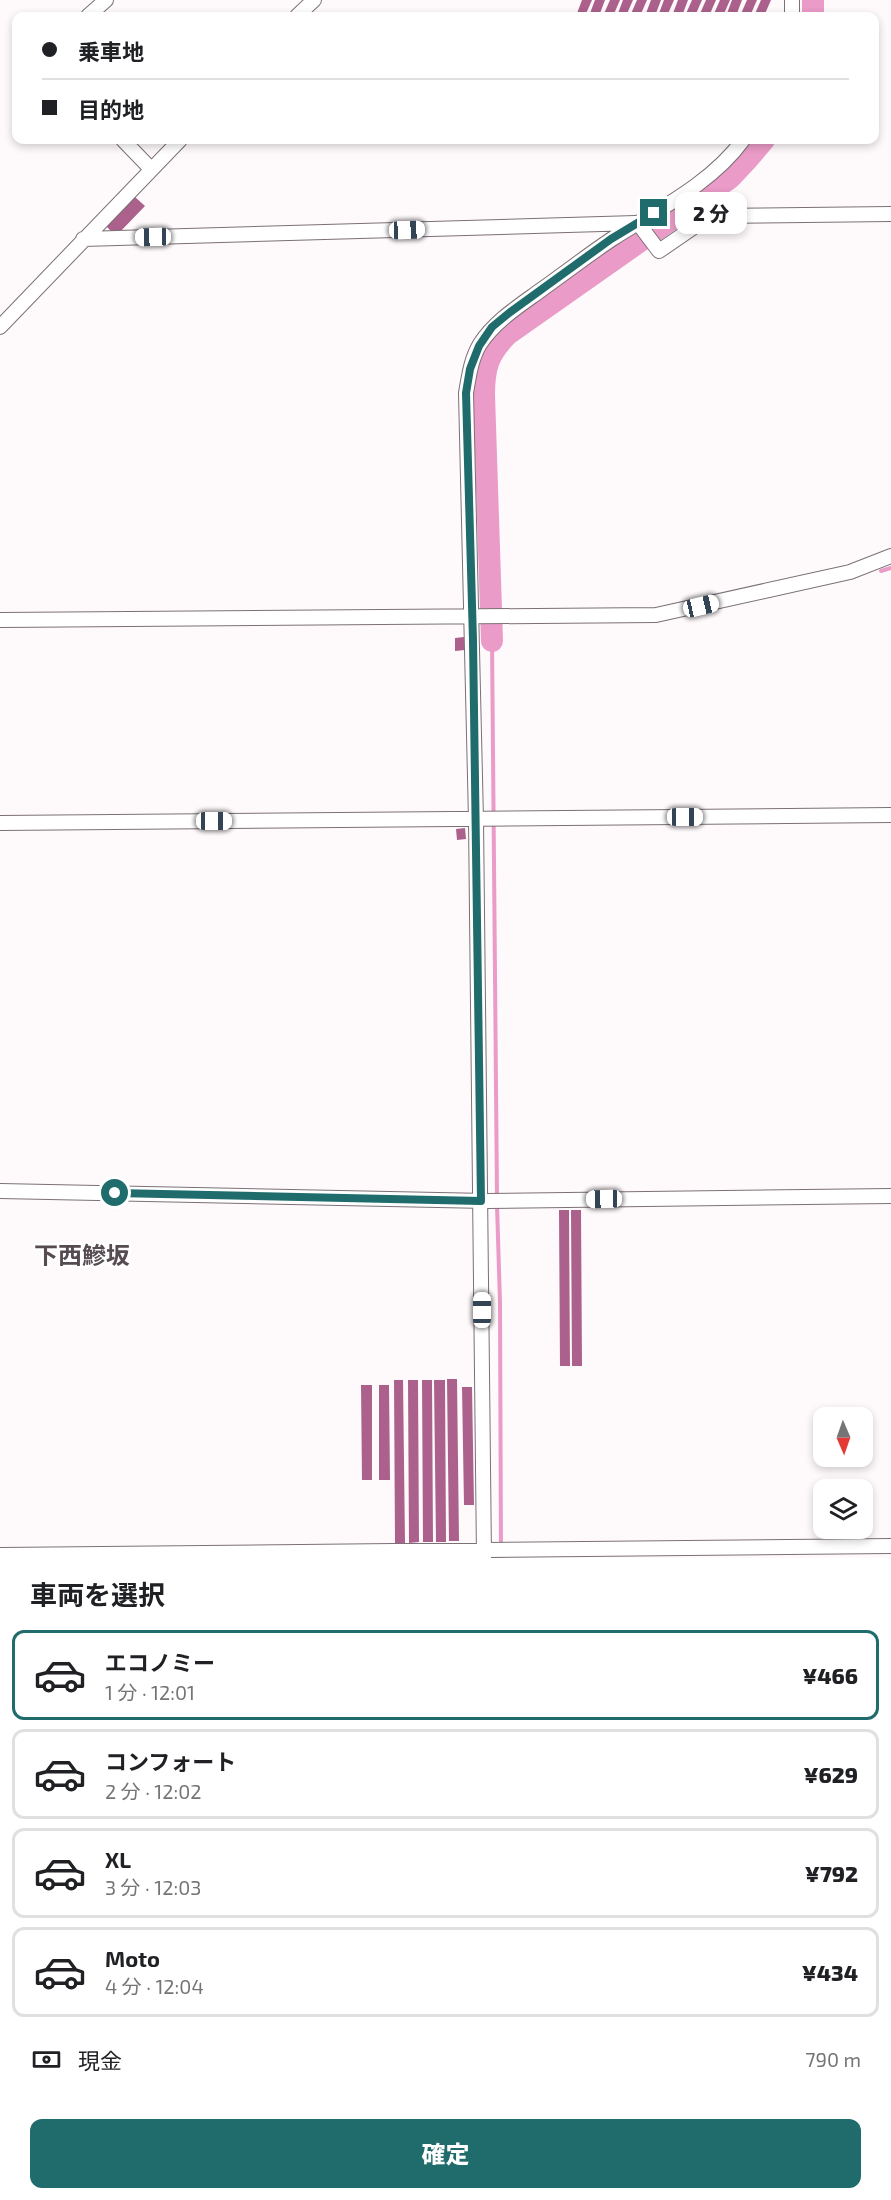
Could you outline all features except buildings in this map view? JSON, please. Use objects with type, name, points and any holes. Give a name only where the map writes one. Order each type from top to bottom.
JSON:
[{"type":"street","points":[[92,12],[106,0]]},
{"type":"street","points":[[301,12],[314,0]]},
{"type":"street","points":[[127,144],[151,170]]},
{"type":"street","points":[[0,327],[176,144]]},
{"type":"street","points":[[487,1553],[476,618],[466,393],[470,369],[479,346],[492,327],[611,239],[640,226],[725,161],[740,144]]},
{"type":"street","points":[[640,226],[659,251],[710,216],[891,214]]},
{"type":"street","points":[[83,239],[640,226]]},
{"type":"street","points":[[0,620],[503,618],[656,615],[850,572],[891,556]]},
{"type":"street","points":[[0,823],[479,820],[891,814]]},
{"type":"street","points":[[0,1191],[484,1201],[891,1196]]},
{"type":"street","points":[[0,1556],[487,1553],[891,1545]]},
{"type":"waterway","points":[[813,0],[813,12]]},
{"type":"waterway","points":[[492,641],[484,395],[488,362],[508,334],[730,178],[761,144]]},
{"type":"waterway","points":[[881,571],[891,568]]},
{"type":"waterway","points":[[492,641],[497,1197]]},
{"type":"waterway","points":[[497,1205],[500,1303],[501,1558]]},
{"type":"district","name":"下西鰺坂","points":[[82,1254]]},
{"type":"route","points":[[115,1193],[481,1201],[473,640],[466,393],[470,369],[479,346],[492,327],[611,239],[654,213]]}]
